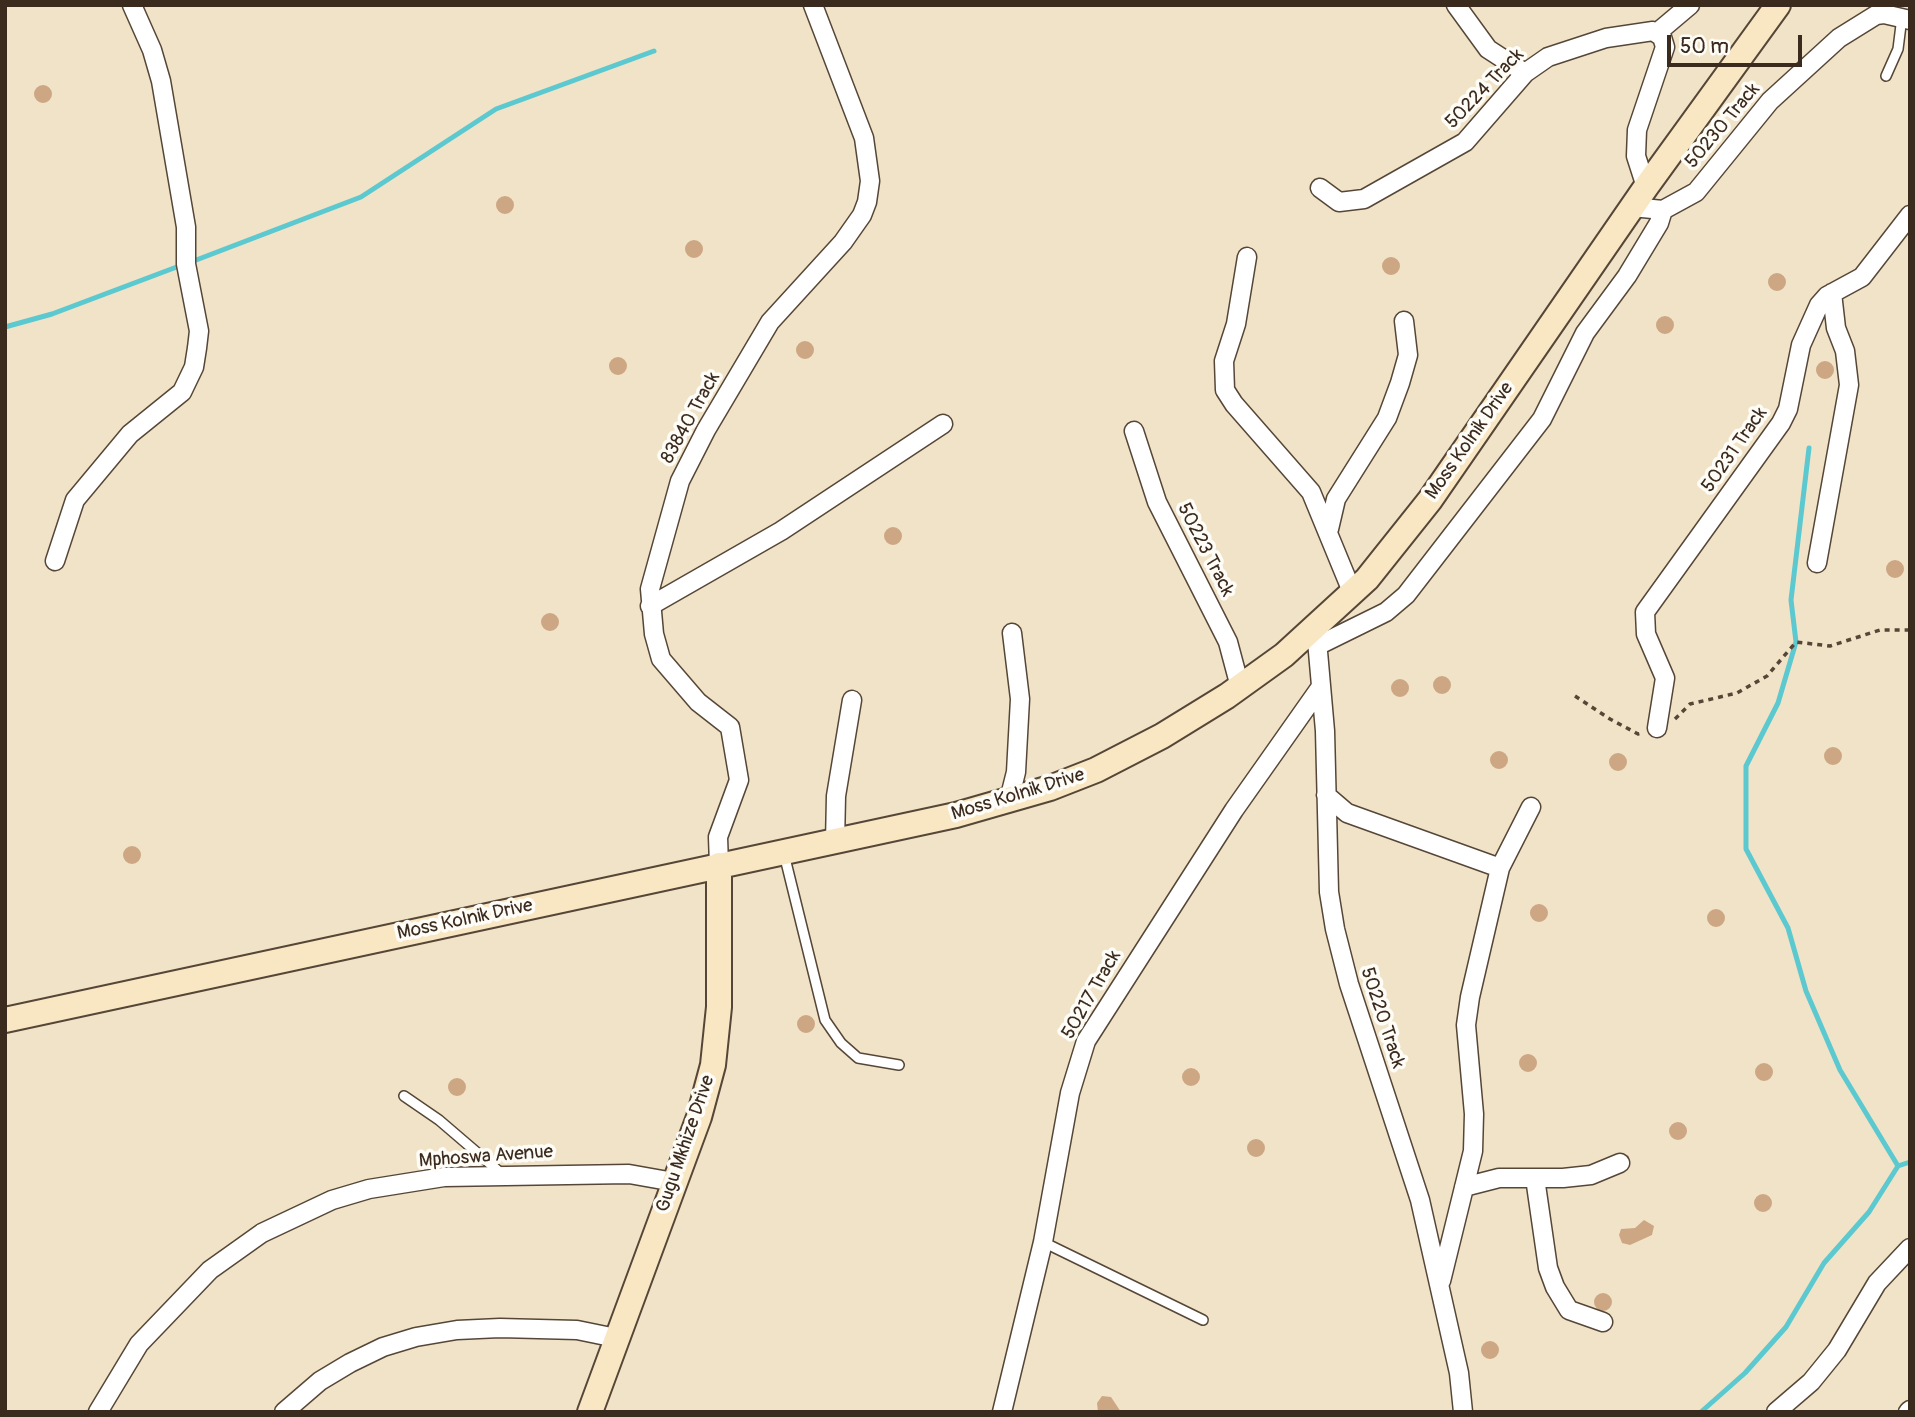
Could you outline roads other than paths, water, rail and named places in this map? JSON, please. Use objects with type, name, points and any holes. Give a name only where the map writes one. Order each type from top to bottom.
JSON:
[{"type":"main road","name":"Moss Kolnik Drive","points":[[5,1020],[719,865],[835,843],[1009,800],[1096,770],[1195,716],[1316,637],[1430,500],[1639,197],[1777,5]]},
{"type":"main road","name":"Gugu Mkhize Drive","points":[[590,1412],[699,1117],[713,1065],[719,1007],[719,865]]},
{"type":"street","points":[[55,561],[75,500],[130,435],[182,392],[194,367],[197,348],[198,331],[186,264],[186,227],[165,102],[152,50],[132,5]]},
{"type":"street","name":"83840 Track","points":[[719,865],[718,837],[739,780],[730,727],[698,702],[661,659],[650,606],[653,573],[680,481],[701,439],[770,323],[842,242],[862,215],[867,202],[869,160],[864,138],[813,5]]},
{"type":"street","points":[[1456,5],[1488,49],[1525,73]]},
{"type":"street","points":[[1316,637],[1379,616],[1401,601],[1542,419],[1585,333],[1628,276],[1659,223],[1663,210],[1639,197],[1636,156],[1636,140],[1642,113],[1664,54],[1664,42],[1658,33],[1690,5]]},
{"type":"street","name":"50230 Track","points":[[1663,210],[1696,192],[1770,101],[1839,38],[1876,15],[1906,19]]},
{"type":"street","name":"50224 Track","points":[[1320,188],[1339,202],[1353,202],[1421,164],[1447,154],[1479,128],[1525,73],[1548,57],[1578,45],[1633,32],[1658,33]]},
{"type":"street","name":"50231 Track","points":[[1657,727],[1665,678],[1646,634],[1645,612],[1781,423],[1788,409],[1801,345],[1816,310],[1832,293],[1862,277],[1910,215]]},
{"type":"street","points":[[1247,257],[1236,324],[1224,361],[1225,390],[1234,404],[1311,492],[1353,594]]},
{"type":"street","points":[[1817,563],[1849,385],[1845,351],[1836,328],[1832,293]]},
{"type":"street","points":[[1329,531],[1336,499],[1387,418],[1400,383],[1408,355],[1404,321]]},
{"type":"street","points":[[650,606],[781,531],[943,424]]},
{"type":"street","name":"50223 Track","points":[[1134,431],[1157,502],[1228,642],[1240,687]]},
{"type":"street","points":[[1009,800],[1016,772],[1020,699],[1012,633]]},
{"type":"street","name":"50220 Track","points":[[1316,637],[1325,731],[1329,892],[1338,942],[1420,1200],[1459,1373],[1463,1412]]},
{"type":"street","name":"50217 Track","points":[[1002,1412],[1043,1242],[1070,1093],[1086,1041],[1234,810],[1320,688]]},
{"type":"street","points":[[835,843],[836,796],[852,700]]},
{"type":"street","points":[[1326,794],[1348,813],[1500,868]]},
{"type":"street","points":[[1440,1283],[1473,1151],[1474,1114],[1466,1025],[1500,868],[1531,807]]},
{"type":"street","points":[[1464,1187],[1499,1178],[1591,1175],[1620,1163]]},
{"type":"street","name":"Mphoswa Avenue","points":[[98,1412],[139,1344],[169,1309],[210,1270],[262,1233],[332,1200],[369,1189],[443,1177],[629,1174],[674,1182]]},
{"type":"street","points":[[1535,1178],[1548,1268],[1560,1299],[1579,1316],[1603,1322]]},
{"type":"street","points":[[1776,1412],[1811,1382],[1837,1350],[1877,1283],[1910,1248]]},
{"type":"street","points":[[284,1412],[320,1381],[350,1363],[383,1347],[416,1337],[457,1330],[536,1328],[577,1330],[616,1338]]},
{"type":"lane","points":[[1886,76],[1906,19]]},
{"type":"lane","points":[[783,853],[825,1020],[841,1043],[858,1058],[898,1065]]},
{"type":"lane","points":[[404,1096],[439,1120],[503,1175]]},
{"type":"lane","points":[[1043,1242],[1203,1320]]},
{"type":"waterway","points":[[191,262],[361,197],[496,109],[654,51]]},
{"type":"waterway","points":[[5,327],[52,314],[182,265]]},
{"type":"waterway","points":[[1809,448],[1791,600],[1796,642],[1778,703],[1746,766],[1746,849],[1788,928],[1806,991],[1840,1070],[1898,1166]]},
{"type":"waterway","points":[[1701,1412],[1745,1373],[1786,1327],[1824,1263],[1869,1212],[1898,1166],[1910,1162]]}]
